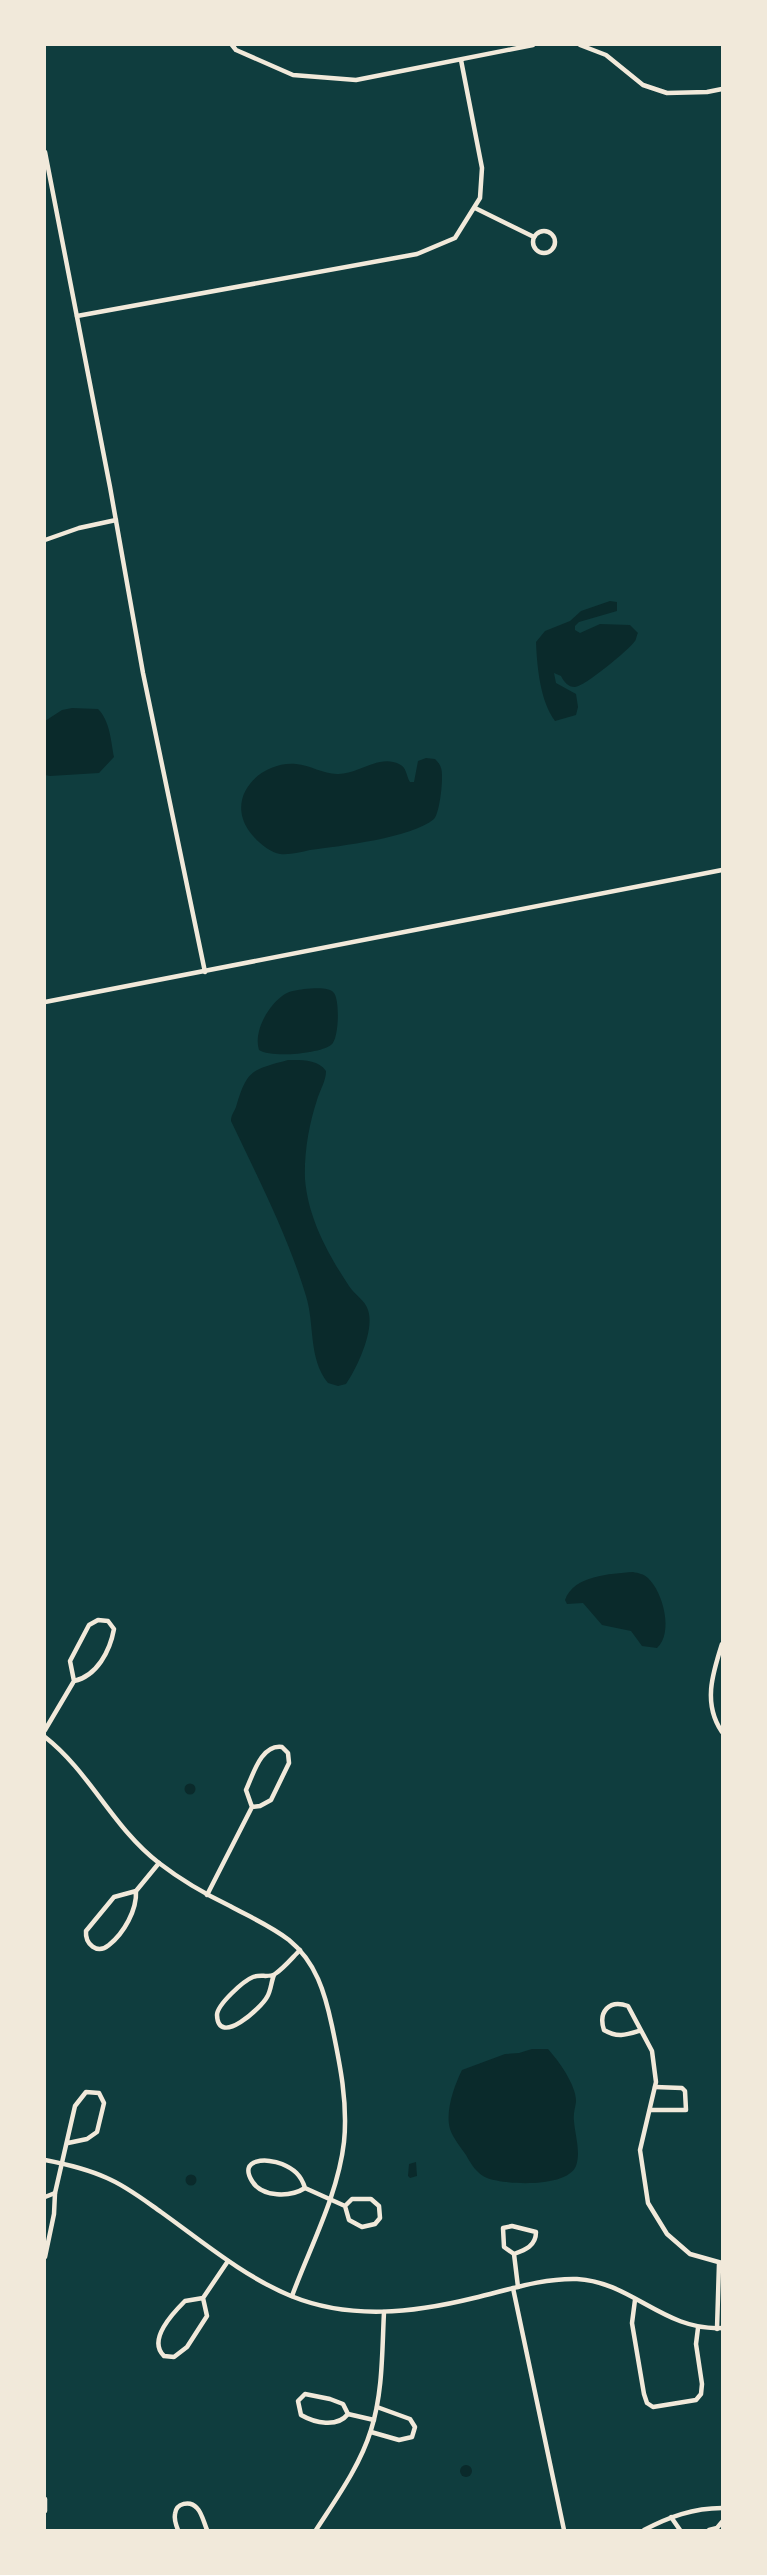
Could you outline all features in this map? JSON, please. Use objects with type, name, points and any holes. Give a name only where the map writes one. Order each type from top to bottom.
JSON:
[{"type":"street","points":[[232,45],[236,50],[293,75],[356,80],[533,45]]},
{"type":"street","points":[[580,45],[606,56],[643,85],[667,93],[707,92],[722,89]]},
{"type":"street","points":[[77,316],[417,254],[455,238],[480,198],[482,168],[461,60]]},
{"type":"street","points":[[45,152],[116,520],[143,673],[205,972]]},
{"type":"street","points":[[475,208],[534,237]]},
{"type":"street","points":[[542,231],[549,232],[554,238],[553,248],[547,252],[540,252],[533,245],[534,237],[542,231]]},
{"type":"street","points":[[45,540],[79,528],[116,520]]},
{"type":"street","points":[[45,1002],[722,870]]},
{"type":"street","points":[[45,1730],[74,1681],[70,1661],[89,1625],[98,1620],[108,1621],[114,1629],[113,1636],[97,1667],[88,1677],[74,1681]]},
{"type":"street","points":[[722,1644],[710,1694],[714,1718],[722,1732]]},
{"type":"street","points":[[45,1738],[67,1756],[128,1834],[159,1863],[207,1895],[268,1926],[300,1950],[315,1971],[326,1996],[344,2096],[344,2144],[329,2198],[292,2296]]},
{"type":"street","points":[[207,1895],[252,1807],[246,1790],[266,1751],[272,1747],[282,1747],[288,1753],[289,1763],[271,1800],[260,1806],[252,1807]]},
{"type":"street","points":[[136,1891],[119,1895],[108,1903],[86,1931],[86,1937],[90,1945],[102,1948],[109,1945],[133,1914],[136,1891],[159,1863]]},
{"type":"street","points":[[274,1975],[254,1977],[225,2000],[217,2012],[217,2018],[222,2025],[230,2027],[238,2025],[264,2002],[270,1992],[274,1975],[300,1950]]},
{"type":"street","points":[[45,2160],[63,2163],[100,2175],[132,2192],[228,2262],[292,2296],[334,2309],[384,2312],[430,2307],[554,2280],[585,2280],[611,2287],[673,2320],[698,2328],[719,2328],[720,2263],[690,2254],[666,2234],[648,2203],[640,2150],[655,2087],[652,2051],[639,2031],[628,2006],[620,2003],[610,2005],[602,2012],[601,2020],[604,2030],[612,2035],[624,2036],[639,2031]]},
{"type":"street","points":[[650,2110],[686,2110],[685,2091],[682,2088],[655,2087]]},
{"type":"street","points":[[45,2257],[54,2214],[55,2193],[77,2100],[86,2092],[99,2094],[104,2103],[97,2132],[91,2137],[68,2143]]},
{"type":"street","points":[[304,2188],[302,2180],[294,2169],[272,2160],[261,2159],[250,2167],[252,2182],[262,2190],[288,2195],[304,2188],[345,2206],[349,2220],[362,2227],[375,2224],[380,2218],[379,2206],[371,2199],[352,2199],[345,2206]]},
{"type":"street","points":[[45,2197],[55,2193]]},
{"type":"street","points":[[514,2254],[529,2247],[536,2238],[536,2232],[512,2226],[503,2228],[504,2246],[514,2254],[518,2287]]},
{"type":"street","points":[[203,2298],[207,2316],[187,2347],[174,2357],[164,2356],[158,2346],[158,2338],[166,2326],[185,2301],[203,2298],[228,2262]]},
{"type":"street","points":[[513,2288],[564,2530]]},
{"type":"street","points":[[635,2300],[632,2323],[634,2338],[644,2394],[648,2403],[653,2407],[696,2400],[701,2394],[702,2384],[696,2344],[698,2328]]},
{"type":"street","points":[[316,2530],[348,2481],[371,2432],[377,2407],[384,2312]]},
{"type":"street","points":[[306,2394],[330,2399],[344,2404],[348,2414],[344,2420],[334,2423],[310,2419],[301,2415],[298,2401],[306,2394]]},
{"type":"street","points":[[371,2432],[407,2440],[414,2433],[415,2427],[410,2418],[377,2407]]},
{"type":"street","points":[[348,2414],[374,2420]]},
{"type":"street","points":[[45,2499],[45,2510]]},
{"type":"street","points":[[178,2530],[175,2514],[177,2508],[182,2504],[190,2504],[199,2509],[207,2530]]},
{"type":"street","points":[[644,2530],[671,2517],[702,2508],[722,2508]]},
{"type":"street","points":[[671,2517],[680,2530]]},
{"type":"street","points":[[709,2530],[717,2528],[722,2522]]},
{"type":"water","points":[[610,601],[617,602],[617,611],[579,622],[575,626],[575,630],[580,633],[600,624],[630,625],[638,633],[635,640],[625,652],[580,685],[570,686],[561,676],[554,673],[556,683],[576,694],[578,707],[576,715],[555,721],[543,694],[538,672],[536,642],[545,631],[570,621],[581,611]]},
{"type":"water","points":[[72,708],[98,709],[108,725],[114,757],[99,773],[45,775],[45,721],[62,710]]},
{"type":"water","points":[[426,758],[435,759],[441,768],[442,786],[440,802],[434,819],[424,826],[410,831],[375,840],[292,854],[280,854],[263,846],[248,830],[243,819],[241,808],[247,787],[263,772],[274,767],[296,764],[337,774],[384,761],[402,765],[410,782],[414,782],[418,761]]},
{"type":"water","points":[[304,989],[328,989],[334,993],[338,1020],[334,1042],[325,1048],[306,1053],[274,1054],[259,1050],[258,1035],[260,1027],[273,1004],[285,994]]},
{"type":"water","points":[[288,1060],[314,1062],[326,1071],[309,1129],[305,1159],[307,1193],[310,1208],[320,1235],[349,1286],[367,1306],[370,1318],[367,1338],[360,1359],[346,1384],[338,1386],[328,1383],[317,1363],[309,1307],[299,1274],[272,1207],[231,1121],[244,1085],[252,1073],[266,1066]]},
{"type":"water","points":[[633,1572],[648,1578],[662,1602],[666,1623],[665,1633],[657,1648],[642,1646],[631,1631],[602,1625],[583,1603],[567,1604],[565,1600],[576,1585],[584,1581],[604,1575]]},
{"type":"water","points":[[190,1783],[196,1789],[190,1795],[184,1789]]},
{"type":"water","points":[[532,2049],[548,2049],[562,2066],[570,2081],[576,2102],[574,2118],[578,2149],[576,2166],[570,2173],[561,2178],[535,2183],[507,2182],[487,2178],[480,2174],[472,2165],[450,2129],[449,2107],[453,2091],[462,2070],[505,2054],[519,2053]]},
{"type":"water","points":[[416,2162],[417,2176],[410,2178],[408,2176],[409,2164]]},
{"type":"water","points":[[191,2174],[197,2180],[191,2186],[185,2180]]},
{"type":"water","points":[[466,2465],[472,2471],[466,2477],[460,2471]]}]
